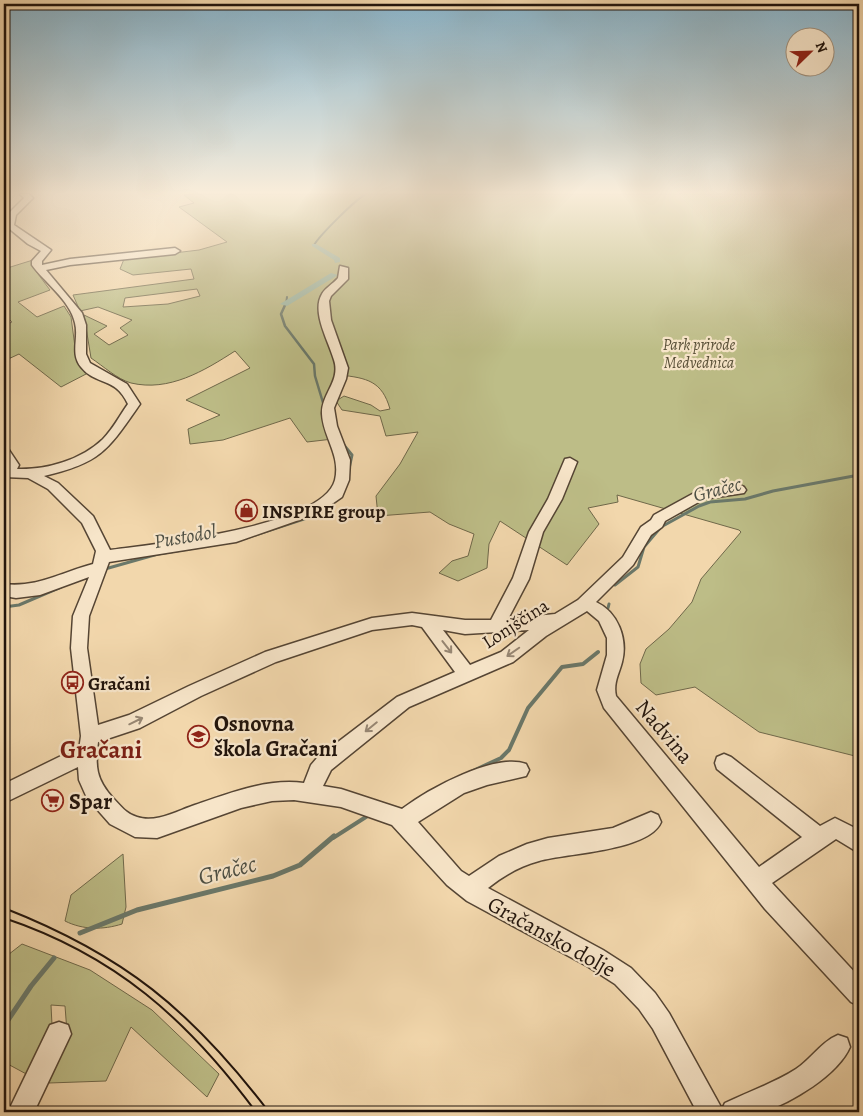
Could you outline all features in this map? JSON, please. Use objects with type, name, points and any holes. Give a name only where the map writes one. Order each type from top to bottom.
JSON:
[{"type":"street","points":[[6,473],[30,474],[59,468],[91,454],[106,443],[134,404],[120,383],[92,370],[84,363],[80,353],[82,334],[80,319],[72,306],[39,269],[37,261],[46,250],[39,246]]},
{"type":"street","points":[[39,269],[70,262],[175,251]]},
{"type":"street","points":[[4,590],[16,593],[31,591],[101,562],[236,537],[299,516],[325,504],[337,494],[345,464],[330,421],[343,369],[326,317],[324,302],[325,296],[343,279],[343,268]]},
{"type":"street","points":[[4,453],[12,465],[6,473]]},
{"type":"street","points":[[497,626],[502,612],[521,579],[536,532],[555,499],[570,462]]},
{"type":"street","points":[[46,481],[59,468]]},
{"type":"street","points":[[30,474],[46,481],[88,520],[100,543],[101,562],[82,610],[78,636],[90,736],[87,756],[89,780],[94,791],[117,817],[134,827],[157,828],[242,799],[284,791],[312,792],[369,806],[403,821],[427,803],[462,783],[489,774],[519,770]]},
{"type":"street","name":"Lonjščina","points":[[312,792],[318,771],[324,764],[403,702],[507,656],[540,631],[560,621],[567,614],[584,604],[628,561],[646,531],[657,523],[659,518],[701,495],[739,490]]},
{"type":"street","name":"Nadvina","points":[[584,604],[599,608],[612,631],[615,657],[605,682],[604,690],[610,703],[791,922],[859,994]]},
{"type":"street","points":[[90,736],[134,722],[211,684],[290,650],[354,629],[386,621],[426,620],[465,627],[497,626],[537,623],[567,614]]},
{"type":"street","points":[[426,620],[467,675]]},
{"type":"street","points":[[4,794],[68,762],[87,756]]},
{"type":"street","name":"Nadvina","points":[[724,762],[819,838]]},
{"type":"street","name":"Gračansko dolje","points":[[403,821],[444,869],[470,889],[600,961],[623,976],[647,1001],[661,1021],[711,1112]]},
{"type":"street","name":"Gračansko dolje","points":[[470,889],[490,873],[533,852],[614,839],[651,822]]},
{"type":"street","points":[[757,881],[835,828],[846,833],[859,843]]},
{"type":"street","points":[[21,1112],[59,1034]]},
{"type":"street","points":[[734,1112],[803,1079],[817,1069],[838,1047]]},
{"type":"green space","name":"Park prirode Medvednica","points":[[213,246],[859,246],[859,757],[759,732],[695,687],[656,695],[641,683],[640,664],[646,649],[669,629],[692,602],[701,579],[741,532],[739,530],[617,495],[618,502],[588,508],[599,524],[567,565],[500,521],[489,544],[487,568],[458,581],[439,573],[452,561],[468,556],[474,534],[449,524],[430,512],[378,516],[376,496],[400,464],[418,432],[386,436],[380,416],[342,410],[336,401],[344,396],[371,405],[380,411],[390,409],[383,392],[372,383],[340,375],[334,389],[333,439],[307,442],[290,418],[223,440],[190,444],[188,429],[220,415],[186,400],[250,368],[235,351],[211,366],[186,378],[172,382],[159,385],[145,385],[126,381],[91,358],[84,315],[107,326],[94,334],[109,345],[128,335],[120,328],[132,320],[98,307],[80,311],[73,295],[194,279],[191,269],[133,275],[120,269],[124,259],[199,250]],"holes":[[[197,289],[200,296],[168,304],[123,307],[125,298]]]},
{"type":"green space","points":[[33,260],[35,270],[50,290],[18,302],[37,317],[64,306],[71,317],[77,362],[88,373],[61,387],[19,354],[4,361],[4,326],[12,322],[4,314],[4,269]]},
{"type":"green space","points":[[123,854],[126,907],[122,924],[93,928],[65,921],[71,895]]},
{"type":"green space","points":[[22,944],[90,970],[152,1010],[219,1074],[207,1097],[131,1027],[106,1081],[49,1083],[67,1032],[65,1006],[51,1005],[52,1025],[30,1076],[4,1062],[4,958]]},
{"type":"waterway","points":[[316,246],[338,259],[337,262]]},
{"type":"waterway","points":[[284,304],[334,275]]},
{"type":"waterway","name":"Pustodol","points":[[286,304],[287,297]]},
{"type":"waterway","name":"Pustodol","points":[[286,303],[281,314],[285,326],[314,364],[315,376],[324,406]]},
{"type":"waterway","name":"Pustodol","points":[[343,444],[352,455],[349,469]]},
{"type":"waterway","name":"Gračec","points":[[615,585],[638,567],[644,547],[661,527],[699,506],[710,502],[745,499],[773,491],[859,475]]},
{"type":"waterway","name":"Pustodol","points":[[240,540],[307,518],[337,500]]},
{"type":"waterway","name":"Pustodol","points":[[105,569],[158,554],[231,542]]},
{"type":"waterway","name":"Pustodol","points":[[4,607],[19,605],[61,587]]},
{"type":"waterway","name":"Gračec","points":[[608,608],[609,604]]},
{"type":"waterway","name":"Gračec","points":[[471,772],[501,758],[509,750],[528,708],[562,667],[583,664],[598,652]]},
{"type":"waterway","name":"Gračec","points":[[333,838],[369,815]]},
{"type":"waterway","name":"Gračec","points":[[80,933],[137,910],[273,876],[300,865],[334,836]]},
{"type":"waterway","name":"Gračec","points":[[4,1026],[31,986],[54,958]]},
{"type":"tram line","points":[[4,908],[85,945],[120,966],[152,989],[183,1015],[212,1044],[269,1112]]},
{"type":"tram line","points":[[4,918],[44,933],[80,951],[114,971],[146,994],[203,1048],[230,1078],[256,1112]]},
{"type":"place","name":"INSPIRE group","points":[[246,511]]},
{"type":"place","name":"Gračani","points":[[72,683]]},
{"type":"place","name":"Osnovna škola Gračani","points":[[198,736]]},
{"type":"place","name":"Spar","points":[[53,801]]},
{"type":"district","name":"Gračani","points":[[101,749]]}]
